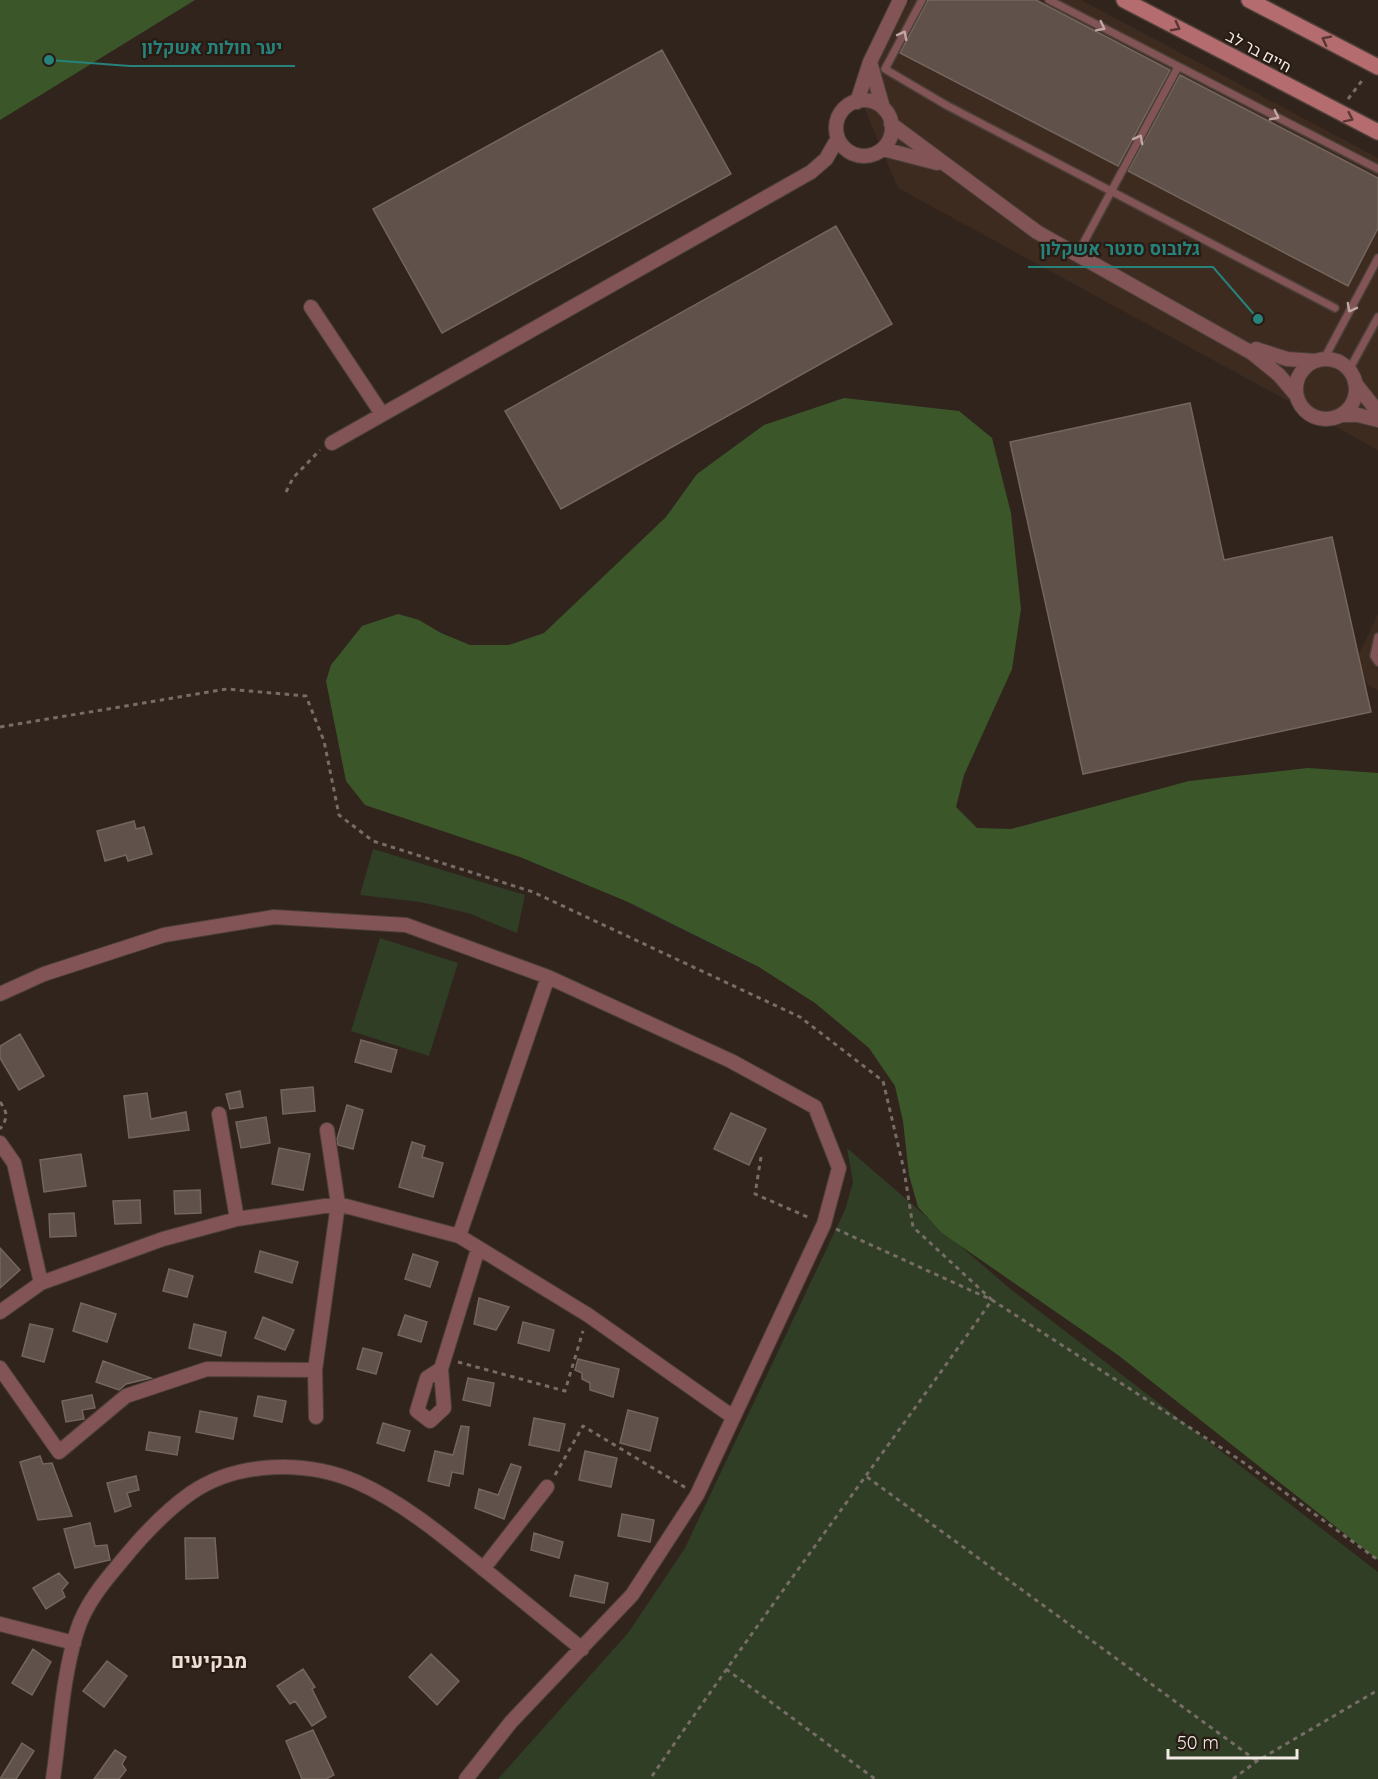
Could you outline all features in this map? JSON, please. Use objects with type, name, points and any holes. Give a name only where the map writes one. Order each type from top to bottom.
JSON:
[{"type":"main road","name":"חיים בר לב","points":[[1124,0],[1378,132]]},
{"type":"main road","points":[[1250,0],[1376,66]]},
{"type":"street","points":[[857,102],[870,62],[900,0]]},
{"type":"street","points":[[870,62],[883,108],[891,124],[1025,224],[1076,256],[1227,337],[1272,368],[1296,395],[1302,408],[1313,416],[1328,419],[1341,415],[1358,415],[1378,420]]},
{"type":"street","points":[[849,153],[838,138],[836,129],[842,111],[857,102],[875,103],[883,108]]},
{"type":"street","points":[[883,149],[891,133],[891,124]]},
{"type":"street","points":[[332,443],[811,172],[826,159],[838,138]]},
{"type":"street","points":[[826,159],[849,153],[867,156],[883,149],[945,165]]},
{"type":"street","points":[[311,307],[382,414]]},
{"type":"street","points":[[1227,337],[1278,357],[1338,362],[1352,376],[1378,412]]},
{"type":"street","points":[[1296,395],[1298,377],[1319,360]]},
{"type":"street","points":[[1341,415],[1353,401],[1352,376]]},
{"type":"street","points":[[0,994],[44,974],[164,935],[273,917],[406,925],[548,977],[731,1061],[815,1107],[839,1168],[824,1224],[697,1495],[632,1596],[511,1722],[466,1779]]},
{"type":"street","points":[[459,1236],[548,977]]},
{"type":"street","points":[[219,1114],[237,1219]]},
{"type":"street","points":[[316,1417],[315,1370],[338,1204],[327,1130]]},
{"type":"street","points":[[0,1143],[14,1162],[41,1283]]},
{"type":"street","points":[[0,1312],[41,1283],[163,1239],[237,1219],[338,1204],[459,1236],[588,1315],[733,1417]]},
{"type":"street","points":[[442,1363],[478,1249]]},
{"type":"street","points":[[0,1368],[59,1452],[126,1396],[207,1369],[315,1370]]},
{"type":"street","points":[[53,1779],[74,1643],[86,1611],[99,1589],[165,1514],[203,1487],[230,1475],[265,1468],[295,1466],[326,1471],[355,1481],[406,1510],[582,1649]]},
{"type":"street","points":[[483,1569],[547,1487]]},
{"type":"street","points":[[0,1623],[74,1643]]},
{"type":"lane","points":[[921,0],[885,69],[946,105],[1335,308]]},
{"type":"lane","points":[[1049,0],[1378,169]]},
{"type":"lane","points":[[1076,256],[1178,67]]},
{"type":"lane","points":[[1319,360],[1378,258]]},
{"type":"lane","points":[[1352,376],[1375,332],[1378,317]]},
{"type":"lane","points":[[1378,637],[1374,656],[1378,662]]},
{"type":"path","points":[[1338,112],[1376,66]]},
{"type":"path","points":[[286,492],[293,478],[314,454],[332,443]]},
{"type":"path","points":[[0,727],[227,689],[306,696],[324,741],[339,815],[373,841],[533,892],[800,1017],[883,1081],[904,1170],[913,1227],[992,1300]]},
{"type":"path","points":[[0,1102],[7,1111],[7,1119],[0,1130]]},
{"type":"path","points":[[761,1157],[755,1194],[992,1300],[1240,1460],[1378,1560]]},
{"type":"path","points":[[650,1779],[726,1669],[867,1477],[992,1300]]},
{"type":"path","points":[[442,1363],[565,1391],[588,1315]]},
{"type":"path","points":[[547,1487],[583,1426],[697,1495]]},
{"type":"path","points":[[867,1477],[1257,1761]]},
{"type":"path","points":[[726,1669],[875,1779]]},
{"type":"path","points":[[1233,1779],[1257,1761],[1378,1690]]},
{"type":"shaded area","points":[[910,0],[1081,0],[1378,158],[1378,450],[898,188],[858,93]]},
{"type":"shaded area","points":[[1378,614],[1378,690],[1367,684],[1357,658]]},
{"type":"green space","points":[[0,0],[195,0],[0,120]]},
{"type":"green space","points":[[844,398],[959,411],[992,438],[1011,513],[1021,609],[1012,669],[964,775],[956,807],[977,828],[1011,829],[1189,781],[1308,768],[1378,773],[1378,1560],[1118,1355],[942,1233],[918,1207],[909,1175],[903,1121],[895,1086],[869,1048],[815,1003],[759,967],[628,902],[520,857],[365,805],[346,781],[326,681],[331,665],[362,626],[398,614],[419,620],[441,633],[470,645],[509,645],[544,633],[666,517],[697,474],[764,425]]},
{"type":"green space","points":[[373,849],[525,895],[517,933],[468,913],[420,902],[360,895]]},
{"type":"green space","points":[[380,938],[458,963],[429,1056],[351,1031]]},
{"type":"green space","points":[[847,1148],[1008,1287],[1378,1572],[1378,1779],[498,1779],[628,1633],[685,1548],[845,1210],[853,1182]]},
{"type":"building","points":[[928,0],[1036,0],[1170,70],[1118,166],[900,53]]},
{"type":"building","points":[[662,50],[731,174],[442,333],[373,209]]},
{"type":"building","points":[[1180,75],[1378,178],[1378,228],[1348,286],[1128,171]]},
{"type":"building","points":[[836,226],[892,324],[561,509],[505,411]]},
{"type":"building","points":[[1190,403],[1224,560],[1332,537],[1371,712],[1083,774],[1010,442]]},
{"type":"building","points":[[134,821],[136,829],[144,827],[152,854],[128,861],[126,855],[105,861],[97,831]]},
{"type":"building","points":[[20,1034],[44,1076],[19,1090],[0,1058],[0,1046]]},
{"type":"building","points":[[361,1040],[397,1050],[391,1072],[355,1062]]},
{"type":"building","points":[[313,1087],[315,1111],[283,1114],[281,1090]]},
{"type":"building","points":[[240,1091],[243,1107],[230,1109],[226,1094]]},
{"type":"building","points":[[147,1093],[151,1119],[186,1112],[189,1130],[129,1138],[124,1096]]},
{"type":"building","points":[[347,1105],[363,1110],[353,1149],[338,1145],[337,1139]]},
{"type":"building","points":[[731,1113],[766,1129],[749,1165],[714,1149]]},
{"type":"building","points":[[266,1117],[270,1143],[241,1148],[236,1122]]},
{"type":"building","points":[[412,1142],[425,1146],[422,1157],[443,1163],[433,1197],[399,1187]]},
{"type":"building","points":[[279,1148],[310,1154],[303,1190],[272,1184]]},
{"type":"building","points":[[81,1154],[86,1186],[44,1192],[40,1160]]},
{"type":"building","points":[[200,1190],[201,1213],[175,1214],[174,1191]]},
{"type":"building","points":[[140,1200],[141,1223],[115,1224],[113,1201]]},
{"type":"building","points":[[74,1213],[76,1236],[50,1237],[49,1214]]},
{"type":"building","points":[[0,1248],[20,1270],[0,1288]]},
{"type":"building","points":[[260,1251],[298,1262],[292,1283],[255,1272]]},
{"type":"building","points":[[413,1254],[438,1262],[430,1287],[405,1279]]},
{"type":"building","points":[[169,1269],[193,1276],[187,1297],[163,1291]]},
{"type":"building","points":[[479,1298],[509,1307],[496,1330],[474,1324]]},
{"type":"building","points":[[81,1303],[116,1314],[107,1342],[73,1331]]},
{"type":"building","points":[[405,1315],[427,1322],[421,1342],[398,1335]]},
{"type":"building","points":[[263,1317],[294,1330],[285,1350],[255,1338]]},
{"type":"building","points":[[523,1322],[554,1330],[549,1351],[518,1343]]},
{"type":"building","points":[[30,1324],[53,1329],[44,1362],[22,1356]]},
{"type":"building","points":[[194,1324],[226,1332],[221,1356],[189,1348]]},
{"type":"building","points":[[363,1348],[382,1353],[376,1374],[357,1369]]},
{"type":"building","points":[[578,1359],[619,1369],[613,1397],[590,1390],[590,1383],[582,1379],[582,1373],[575,1370]]},
{"type":"building","points":[[103,1361],[151,1378],[126,1384],[119,1390],[96,1382]]},
{"type":"building","points":[[468,1378],[494,1383],[490,1406],[463,1400]]},
{"type":"building","points":[[92,1395],[95,1408],[82,1410],[84,1419],[66,1422],[62,1401]]},
{"type":"building","points":[[258,1396],[286,1401],[282,1422],[254,1416]]},
{"type":"building","points":[[628,1410],[658,1418],[650,1451],[620,1443]]},
{"type":"building","points":[[200,1411],[237,1418],[233,1439],[196,1432]]},
{"type":"building","points":[[534,1418],[565,1424],[559,1451],[529,1445]]},
{"type":"building","points":[[383,1423],[410,1431],[404,1451],[377,1443]]},
{"type":"building","points":[[461,1426],[469,1427],[463,1474],[452,1472],[449,1486],[428,1481],[435,1451],[453,1455]]},
{"type":"building","points":[[149,1432],[180,1437],[177,1455],[146,1450]]},
{"type":"building","points":[[585,1451],[617,1458],[611,1487],[579,1480]]},
{"type":"building","points":[[40,1456],[43,1464],[52,1463],[72,1516],[38,1520],[20,1462]]},
{"type":"building","points":[[511,1464],[521,1467],[504,1519],[475,1508],[479,1489],[498,1495]]},
{"type":"building","points":[[136,1476],[139,1490],[127,1493],[131,1506],[115,1512],[107,1483]]},
{"type":"building","points":[[622,1514],[654,1520],[650,1542],[618,1536]]},
{"type":"building","points":[[90,1523],[95,1546],[107,1545],[110,1560],[75,1568],[64,1529]]},
{"type":"building","points":[[534,1533],[563,1542],[559,1558],[531,1550]]},
{"type":"building","points":[[185,1538],[215,1538],[218,1578],[186,1579]]},
{"type":"building","points":[[59,1573],[68,1583],[62,1590],[65,1597],[46,1609],[33,1588]]},
{"type":"building","points":[[575,1575],[608,1583],[604,1603],[570,1596]]},
{"type":"building","points":[[33,1649],[51,1662],[32,1695],[12,1683]]},
{"type":"building","points":[[431,1654],[459,1681],[437,1705],[409,1677]]},
{"type":"building","points":[[107,1661],[127,1676],[104,1707],[83,1691]]},
{"type":"building","points":[[303,1669],[315,1687],[312,1689],[326,1717],[312,1726],[295,1701],[290,1704],[277,1686]]},
{"type":"building","points":[[313,1730],[334,1775],[326,1779],[302,1779],[286,1741]]},
{"type":"building","points":[[22,1743],[34,1751],[16,1779],[0,1779]]},
{"type":"building","points":[[115,1750],[126,1757],[122,1764],[126,1770],[119,1779],[94,1779]]},
{"type":"place","name":"יער חולות אשקלון","points":[[49,60]]},
{"type":"place","name":"גלובוס סנטר אשקלון","points":[[1258,319]]},
{"type":"district","name":"מבקיעים","points":[[209,1661]]}]
